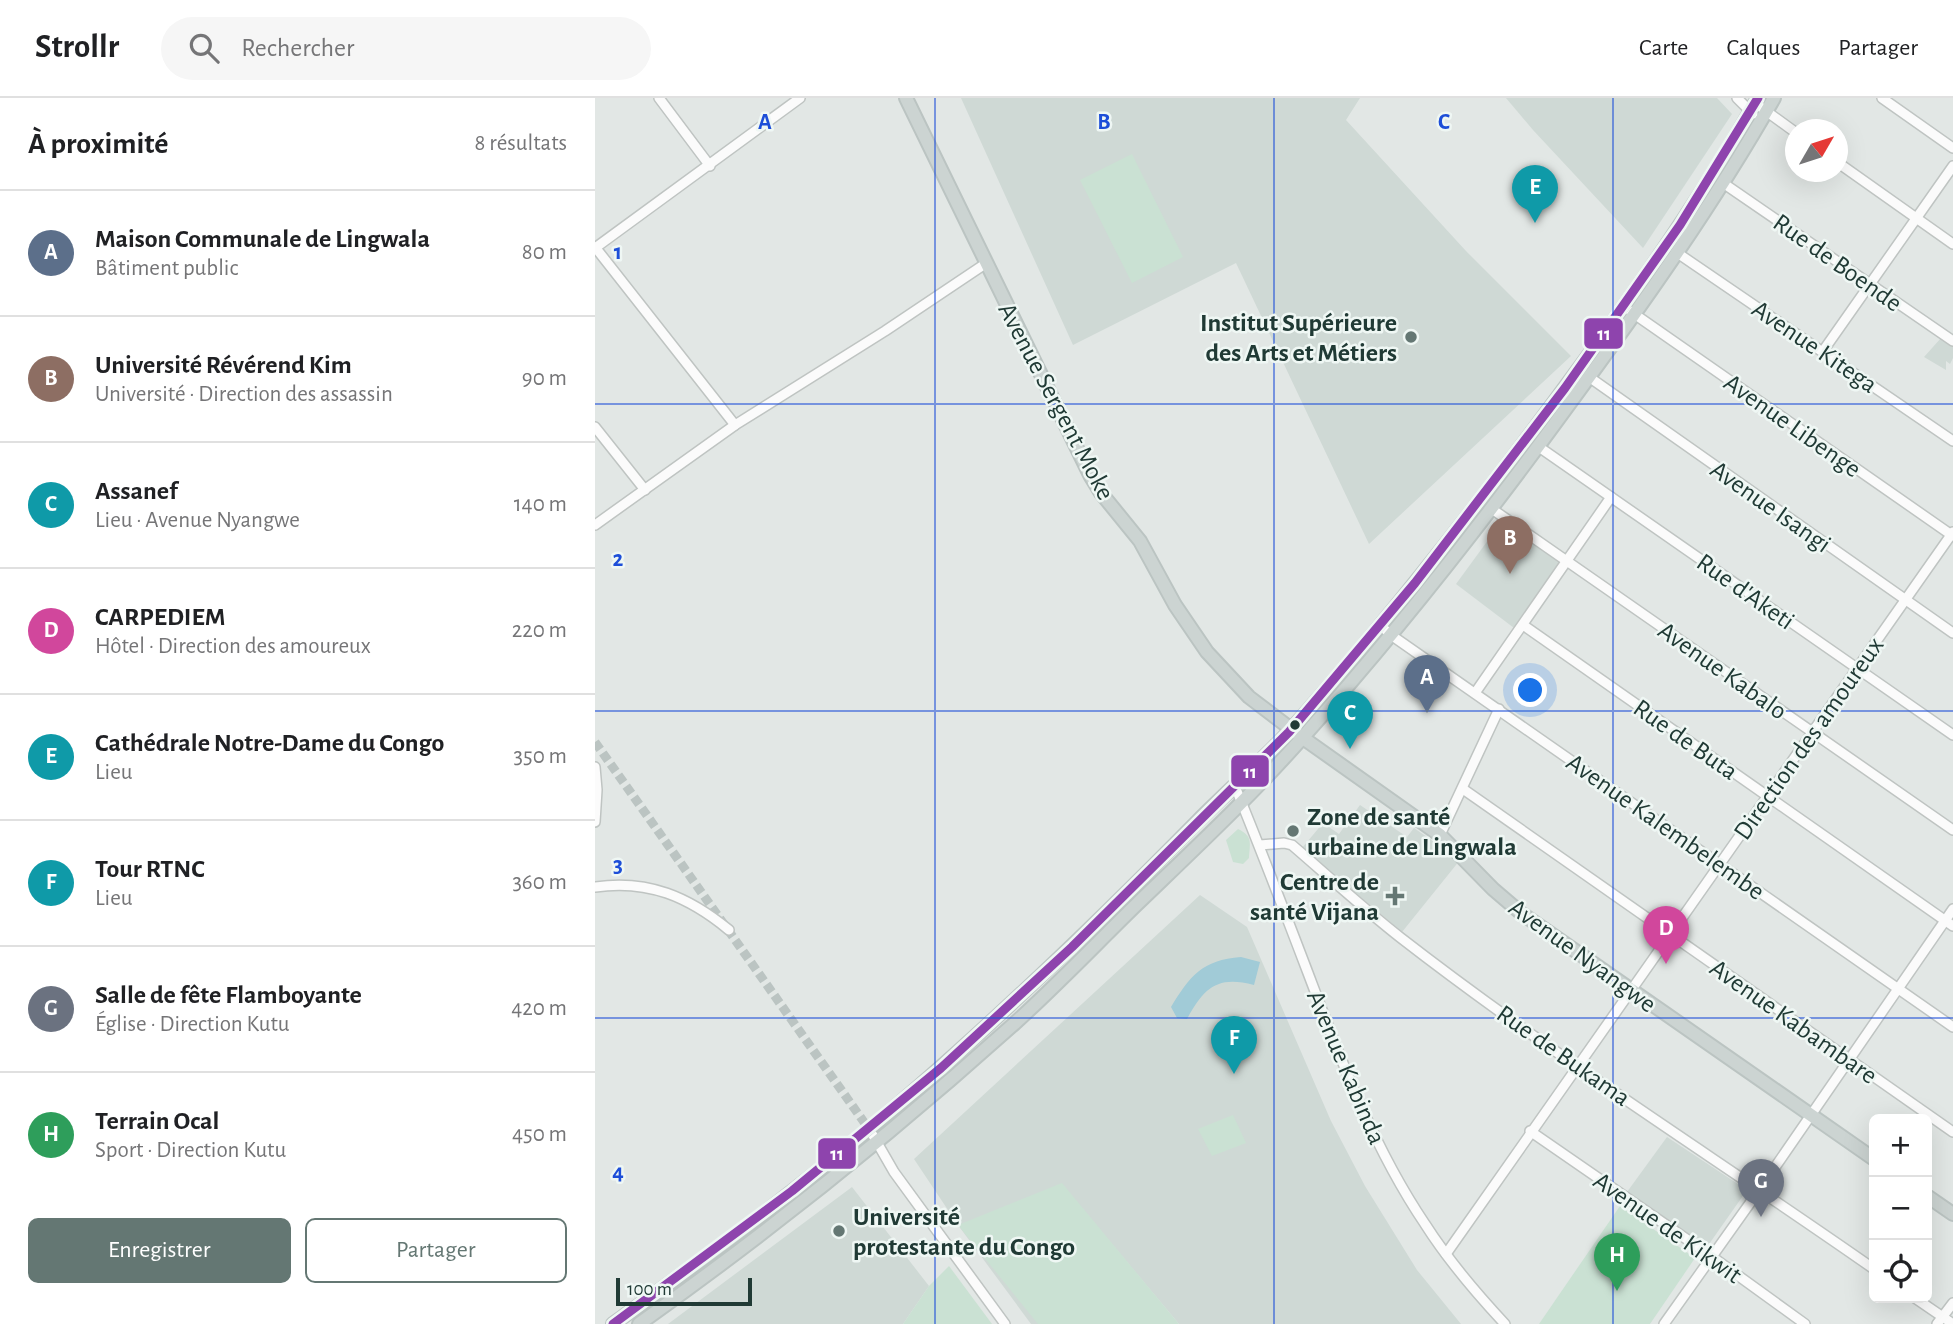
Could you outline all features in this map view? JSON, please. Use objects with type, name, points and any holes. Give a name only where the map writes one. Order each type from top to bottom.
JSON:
[{"type":"main road","name":"Avenue Sergent Moke","points":[[906,98],[985,264],[1101,493],[1140,541],[1175,605],[1207,652],[1249,696],[1303,738]]},
{"type":"main road","points":[[639,1324],[746,1245],[1016,1022],[1242,802],[1303,738],[1391,635],[1539,447],[1589,377],[1694,202],[1758,109],[1774,98]]},
{"type":"main road","points":[[613,1324],[769,1209],[879,1121],[1065,955],[1291,729],[1380,625],[1676,252],[1723,183],[1758,109]]},
{"type":"main road","name":"Avenue Nyangwe","points":[[1303,738],[1440,835],[1506,902],[1869,1156]]},
{"type":"main road","points":[[1932,1199],[1953,1214]]},
{"type":"street","points":[[659,98],[710,166]]},
{"type":"street","points":[[735,425],[595,248],[800,98]]},
{"type":"street","points":[[1737,98],[1785,126]]},
{"type":"street","points":[[1882,98],[1953,148]]},
{"type":"street","points":[[1823,351],[1953,166]]},
{"type":"street","points":[[1848,170],[1953,244]]},
{"type":"street","name":"Rue de Boende","points":[[1723,183],[1953,341]]},
{"type":"street","name":"Avenue Kitega","points":[[1676,252],[1953,440]]},
{"type":"street","points":[[595,525],[735,425],[885,331],[985,264]]},
{"type":"street","name":"Avenue Libenge","points":[[1629,311],[1952,534]]},
{"type":"street","name":"Avenue Isangi","points":[[1589,377],[1953,634]]},
{"type":"street","points":[[595,427],[645,490]]},
{"type":"street","name":"Rue d'Aketi","points":[[1539,447],[1953,734]]},
{"type":"street","points":[[1475,692],[1612,497]]},
{"type":"street","name":"Avenue Kabalo","points":[[1492,509],[1953,830]]},
{"type":"street","name":"Direction des amoureux","points":[[1446,1254],[1952,534]]},
{"type":"street","name":"Avenue Kalembelembe","points":[[1380,625],[1953,1027]]},
{"type":"street","name":"Rue de Buta","points":[[1523,625],[1949,923]]},
{"type":"street","points":[[1440,835],[1499,709]]},
{"type":"street","points":[[595,767],[595,821]]},
{"type":"street","name":"Avenue Kabinda","points":[[1234,784],[1260,845],[1347,1076],[1401,1186],[1446,1254],[1505,1324]]},
{"type":"street","name":"Avenue Kabambare","points":[[1463,789],[1953,1132]]},
{"type":"street","name":"Rue de Bukama","points":[[1260,845],[1292,845],[1400,937],[1576,1066],[1869,1265]]},
{"type":"street","points":[[595,887],[622,885],[656,889],[686,900],[729,930]]},
{"type":"street","points":[[1664,1324],[1898,989],[1949,923],[1953,909]]},
{"type":"street","name":"Avenue de Kikwit","points":[[1530,1131],[1805,1324]]},
{"type":"street","points":[[874,1137],[894,1172],[1005,1324]]},
{"type":"street","points":[[1921,1303],[1940,1320],[1953,1324]]},
{"type":"street","points":[[1940,1320],[1953,1303]]},
{"type":"shaded area","points":[[961,98],[1360,98],[1346,120],[1466,251],[1571,356],[1369,544],[1236,263],[1073,345]]},
{"type":"shaded area","points":[[1506,98],[1717,98],[1732,114],[1643,248]]},
{"type":"shaded area","points":[[1941,338],[1953,345],[1953,358],[1950,364],[1946,361],[1946,370],[1924,357]]},
{"type":"shaded area","points":[[1502,521],[1564,564],[1518,631],[1456,584]]},
{"type":"shaded area","name":"Centre de santé Vijana","points":[[1360,805],[1407,837],[1414,828],[1460,860],[1402,932],[1302,848],[1323,823],[1339,834]]},
{"type":"shaded area","points":[[1200,895],[1247,927],[1331,1121],[1365,1186],[1417,1270],[1461,1324],[1179,1324],[1080,1206],[1171,1324],[1031,1324],[958,1225],[914,1159]]},
{"type":"shaded area","points":[[1667,1137],[1747,1190],[1707,1247],[1627,1192]]},
{"type":"shaded area","name":"Université protestante du Congo","points":[[852,1187],[929,1286],[903,1324],[668,1324]]},
{"type":"green space","points":[[1132,154],[1183,257],[1132,283],[1080,180]]},
{"type":"green space","points":[[1238,829],[1250,840],[1249,858],[1243,864],[1233,862],[1226,840]]},
{"type":"green space","points":[[1233,1115],[1246,1143],[1212,1156],[1198,1129]]},
{"type":"green space","points":[[1062,1183],[1179,1324],[1038,1324],[958,1225]]},
{"type":"green space","points":[[1620,1206],[1695,1258],[1650,1324],[1539,1324]]},
{"type":"green space","points":[[949,1266],[992,1324],[903,1324],[929,1286]]},
{"type":"water","points":[[1241,957],[1260,962],[1254,985],[1241,982],[1221,983],[1199,999],[1187,1019],[1177,1018],[1171,1007],[1191,978],[1216,962]]},
{"type":"tunnel","points":[[595,742],[871,1132]]},
{"type":"transit line","name":"11","points":[[613,1324],[792,1191],[941,1068],[1072,947],[1289,732],[1415,583],[1565,388],[1680,225],[1758,98]]},
{"type":"place","name":"Cathédrale Notre-Dame du Congo","points":[[1535,223]]},
{"type":"place","name":"Institut Supérieure des Arts et Métiers","points":[[1411,337]]},
{"type":"place","name":"Université Révérend Kim","points":[[1510,574]]},
{"type":"place","name":"Maison Communale de Lingwala","points":[[1427,713]]},
{"type":"place","name":"Assanef","points":[[1350,749]]},
{"type":"place","name":"Zone de santé urbaine de Lingwala","points":[[1293,831]]},
{"type":"place","name":"Centre de santé Vijana","points":[[1395,896]]},
{"type":"place","name":"CARPEDIEM","points":[[1666,964]]},
{"type":"place","name":"Tour RTNC","points":[[1234,1074]]},
{"type":"place","name":"Salle de fête Flamboyante","points":[[1761,1217]]},
{"type":"place","name":"Université protestante du Congo","points":[[839,1231]]},
{"type":"place","name":"Terrain Ocal","points":[[1617,1291]]}]
